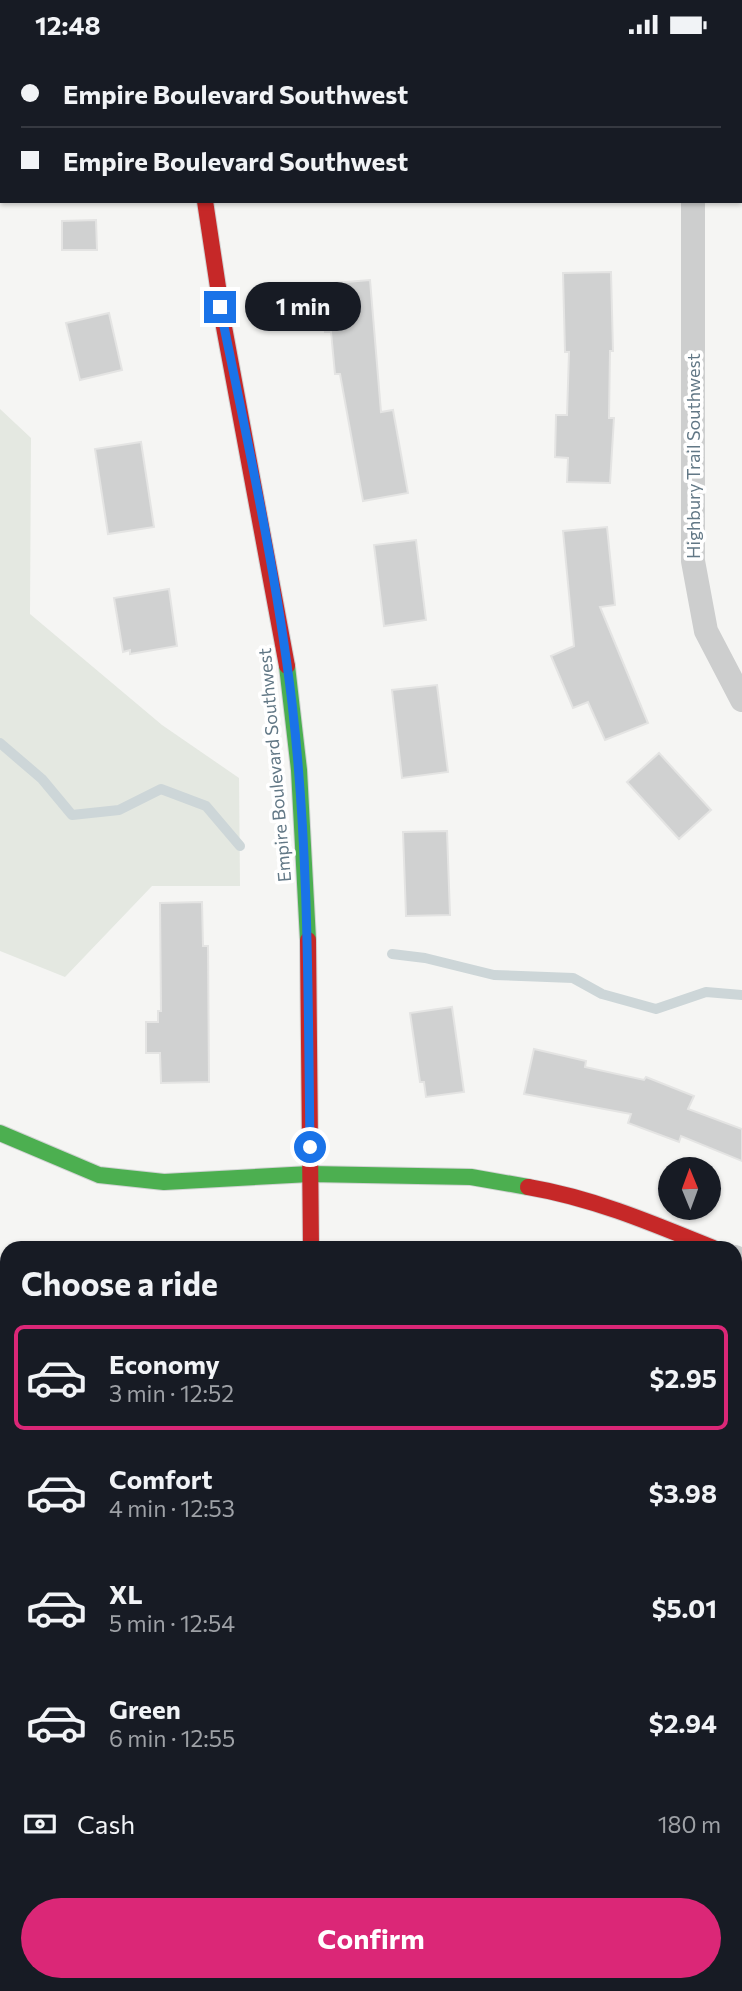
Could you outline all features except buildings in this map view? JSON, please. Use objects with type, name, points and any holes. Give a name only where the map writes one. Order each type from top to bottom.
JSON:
[{"type":"street","name":"Empire Boulevard Southwest","points":[[205,203],[215,281],[268,544],[292,704],[305,882],[311,1241]]},
{"type":"street","name":"Highbury Trail Southwest","points":[[694,203],[694,561],[706,631],[742,700]]},
{"type":"street","points":[[0,1133],[99,1175],[164,1182],[310,1174],[471,1177],[566,1193],[632,1214],[696,1241]]},
{"type":"shaded area","points":[[0,409],[31,438],[30,614],[162,725],[239,778],[240,886],[152,886],[65,977],[0,951]]},
{"type":"waterway","points":[[0,743],[42,779],[72,815],[119,810],[161,789],[206,806],[240,846]]},
{"type":"waterway","points":[[392,954],[425,958],[494,975],[573,978],[602,994],[656,1009],[706,992],[742,995]]},
{"type":"traffic: fast","points":[[287,666],[299,770],[308,940]]},
{"type":"traffic: fast","points":[[0,1133],[99,1175],[164,1182],[310,1174],[471,1177],[528,1187]]},
{"type":"traffic: jam","points":[[205,203],[224,327],[287,666]]},
{"type":"traffic: jam","points":[[308,940],[311,1241]]},
{"type":"traffic: jam","points":[[528,1187],[599,1205],[695,1241]]},
{"type":"route","points":[[220,307],[268,544],[292,704],[305,882],[310,1147]]}]
